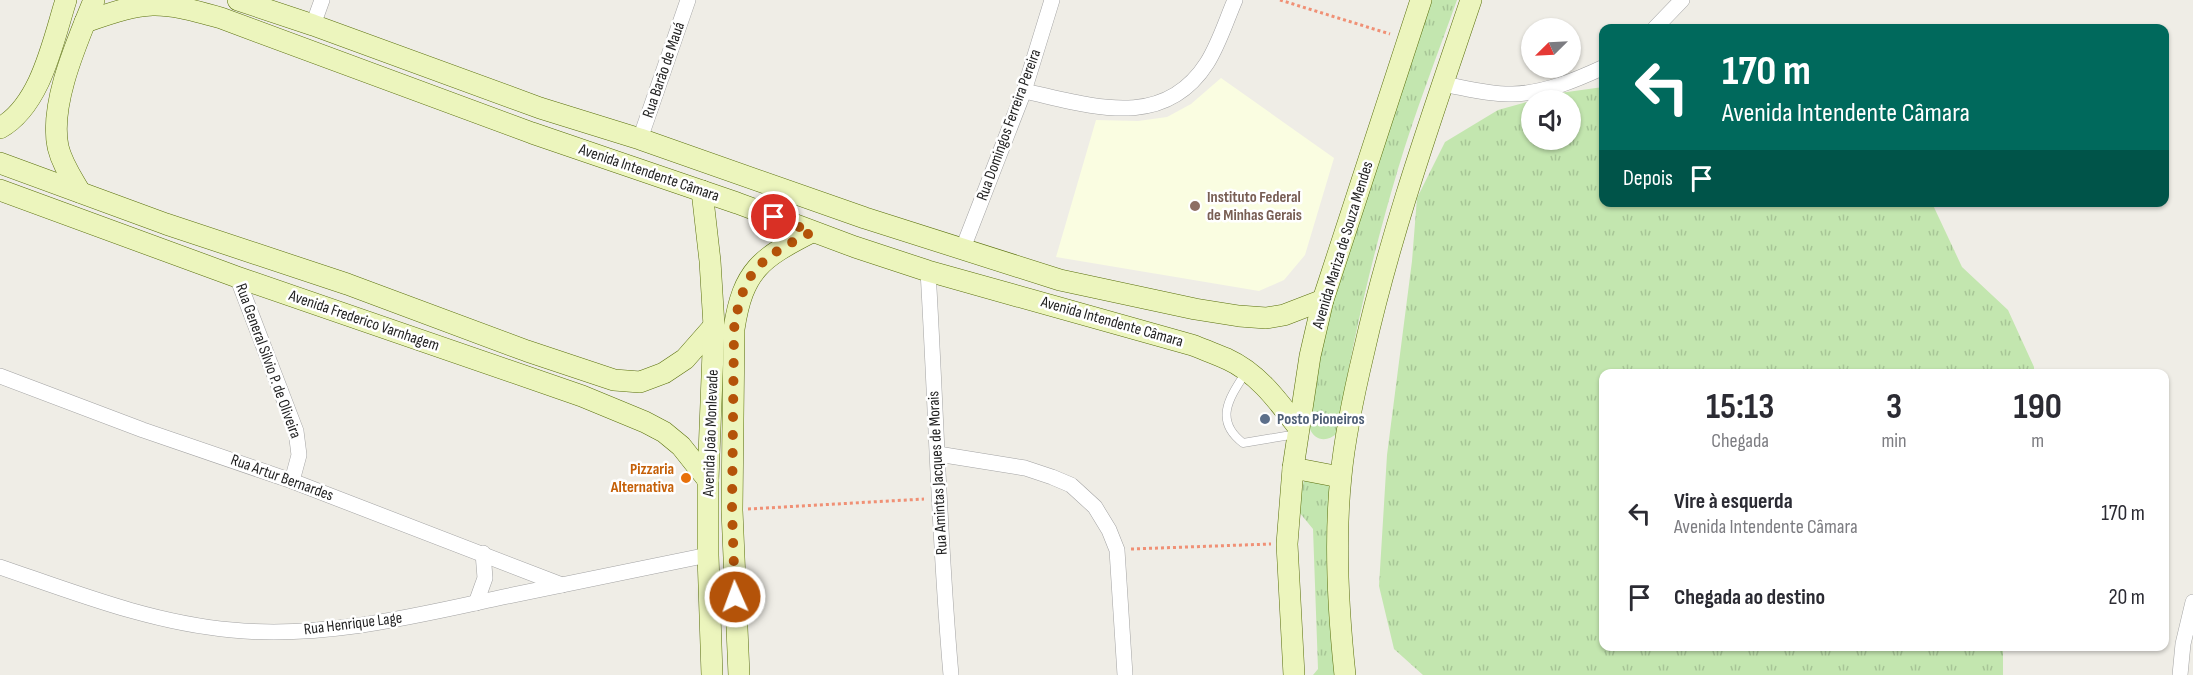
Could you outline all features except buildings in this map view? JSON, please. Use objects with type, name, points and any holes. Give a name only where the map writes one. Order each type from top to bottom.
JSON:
[{"type":"main road","points":[[0,128],[14,118],[27,103],[44,68],[66,0]]},
{"type":"main road","points":[[80,192],[67,171],[58,145],[56,130],[65,78],[94,0]]},
{"type":"main road","name":"Avenida Intendente Câmara","points":[[85,22],[116,8],[146,0],[224,9],[532,133],[702,191],[855,247],[928,271],[1192,345],[1228,359],[1247,371],[1276,398],[1298,430]]},
{"type":"main road","name":"Avenida Intendente Câmara","points":[[238,0],[314,25],[540,108],[639,139],[865,218],[1060,280],[1195,309],[1239,316],[1266,318],[1284,315],[1323,300]]},
{"type":"main road","name":"Avenida Mariza de Souza Mendes","points":[[1294,675],[1287,544],[1298,430],[1323,300],[1421,0]]},
{"type":"main road","points":[[1345,675],[1339,612],[1338,536],[1340,477],[1349,417],[1375,300],[1408,186],[1471,0]]},
{"type":"main road","points":[[44,68],[65,78]]},
{"type":"main road","points":[[532,133],[540,108]]},
{"type":"main road","name":"Avenida Frederico Varnhagem","points":[[0,163],[166,224],[347,284],[591,374],[629,382],[654,378],[685,359],[724,328]]},
{"type":"main road","name":"Avenida Frederico Varnhagem","points":[[0,190],[237,277],[582,396],[664,432],[681,446],[708,480]]},
{"type":"main road","name":"Avenida João Monlevade","points":[[702,191],[711,261],[724,328],[738,669]]},
{"type":"main road","points":[[101,227],[110,203]]},
{"type":"main road","points":[[855,247],[865,218]]},
{"type":"main road","name":"Avenida João Monlevade","points":[[711,667],[708,480],[724,328],[751,275],[765,258],[812,232]]},
{"type":"main road","points":[[1052,306],[1060,280]]},
{"type":"main road","points":[[582,396],[591,374]]},
{"type":"main road","points":[[1293,468],[1340,477]]},
{"type":"main road","points":[[711,667],[718,665],[738,669]]},
{"type":"street","points":[[314,25],[322,0]]},
{"type":"street","name":"Rua Barão de Mauá","points":[[639,139],[688,0]]},
{"type":"street","name":"Rua Domingos Ferreira Pereira","points":[[963,248],[1024,91],[1052,0]]},
{"type":"street","points":[[1024,91],[1115,109],[1137,109],[1163,101],[1180,93],[1199,75],[1216,47],[1235,0]]},
{"type":"street","points":[[1658,24],[1682,0]]},
{"type":"street","points":[[1443,84],[1514,94],[1561,84],[1599,69]]},
{"type":"street","name":"Rua Amintas Jacques de Morais","points":[[928,271],[938,454],[938,498],[951,675]]},
{"type":"street","name":"Rua General Silvio P. de Oliveira","points":[[237,277],[296,431],[299,455],[292,481]]},
{"type":"street","name":"Rua Artur Bernardes","points":[[0,376],[143,430],[292,481],[562,585]]},
{"type":"street","points":[[938,454],[1025,468],[1071,485],[1095,507],[1106,524],[1117,550],[1125,675]]},
{"type":"street","points":[[476,603],[485,578],[483,553]]},
{"type":"street","name":"Rua Henrique Lage","points":[[0,567],[162,619],[233,630],[316,630],[355,626],[476,603],[708,555]]},
{"type":"street","points":[[2180,675],[2183,644],[2193,602]]},
{"type":"lane","points":[[1247,371],[1229,398],[1225,409],[1228,423],[1236,438],[1243,443],[1298,430]]},
{"type":"path","points":[[1280,0],[1408,39]]},
{"type":"path","points":[[732,510],[938,498]]},
{"type":"path","points":[[1117,550],[1287,544]]},
{"type":"shaded area","name":"Instituto Federal de Minhas Gerais","points":[[1221,78],[1334,158],[1305,255],[1284,280],[1259,291],[1056,257],[1096,120],[1138,121],[1167,117],[1191,104]]},
{"type":"green space","points":[[1432,0],[1457,0],[1398,169],[1363,300],[1337,433],[1325,439],[1317,438],[1309,427],[1320,352],[1341,267]]},
{"type":"green space","points":[[1599,88],[1599,207],[1934,207],[1962,267],[2008,310],[2034,367],[2034,369],[1599,369],[1599,651],[2003,651],[2003,675],[1423,675],[1394,649],[1379,586],[1387,455],[1412,261],[1417,198],[1445,142],[1498,110],[1521,104],[1521,150],[1581,150],[1581,90]]},
{"type":"green space","points":[[1306,479],[1330,483],[1335,675],[1313,675],[1318,669],[1313,529],[1299,512],[1303,483]]},
{"type":"place","name":"Instituto Federal de Minhas Gerais","points":[[1195,206]]},
{"type":"place","name":"Posto Pioneiros","points":[[1265,419]]},
{"type":"place","name":"Pizzaria Alternativa","points":[[686,478]]},
{"type":"route","points":[[735,597],[732,510],[734,329],[738,307],[742,291],[765,258],[812,232],[774,217]]}]
